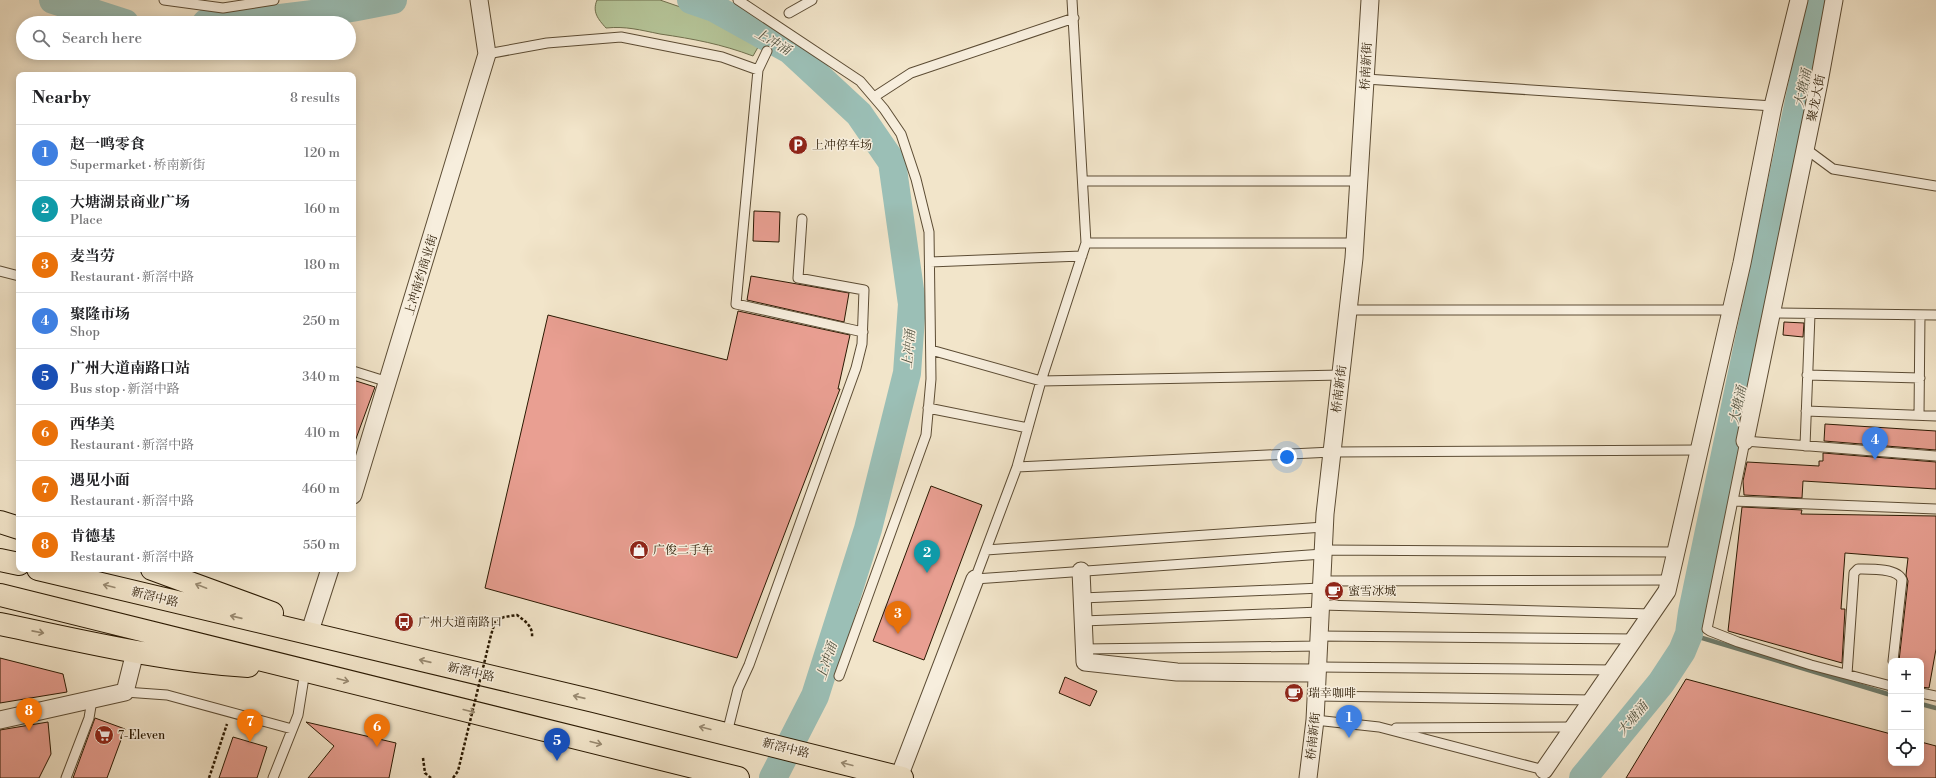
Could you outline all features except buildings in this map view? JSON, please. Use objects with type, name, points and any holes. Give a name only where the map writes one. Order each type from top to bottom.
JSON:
[{"type":"highway","points":[[0,522],[16,527]]},
{"type":"highway","points":[[0,560],[16,563]]},
{"type":"highway","name":"新滘中路","points":[[51,572],[735,735],[901,778]]},
{"type":"highway","points":[[161,572],[355,645]]},
{"type":"highway","points":[[0,595],[733,777]]},
{"type":"highway","points":[[0,608],[188,652],[305,670]]},
{"type":"highway","points":[[0,624],[135,652],[220,664],[305,670]]},
{"type":"street","name":"桥南新街","points":[[1308,778],[1315,720],[1324,526],[1349,310],[1355,243],[1370,0]]},
{"type":"street","points":[[1544,770],[1667,591],[1731,310],[1773,106],[1799,0]]},
{"type":"street","name":"聚龙大街","points":[[1745,441],[1806,149],[1834,0]]},
{"type":"street","points":[[480,6],[487,54]]},
{"type":"street","name":"上冲南约商业街","points":[[356,484],[487,54]]},
{"type":"street","points":[[1081,571],[1085,662],[1177,672],[1318,670]]},
{"type":"street","points":[[311,628],[329,572]]},
{"type":"street","points":[[901,778],[975,579]]},
{"type":"street","points":[[0,720],[125,692],[135,652]]},
{"type":"lane","points":[[164,0],[223,8],[274,0]]},
{"type":"lane","points":[[738,0],[860,81],[874,97],[902,134],[930,232],[931,379],[926,435],[839,676]]},
{"type":"lane","points":[[789,13],[812,0]]},
{"type":"lane","points":[[1072,0],[1086,243],[1042,381],[1017,467],[975,579],[1323,552],[1676,552]]},
{"type":"lane","points":[[874,97],[911,73],[1074,18]]},
{"type":"lane","points":[[487,54],[547,44],[621,37],[722,57],[758,70]]},
{"type":"lane","points":[[767,51],[758,70],[743,248],[736,304],[863,332]]},
{"type":"lane","points":[[1366,79],[1773,106]]},
{"type":"lane","points":[[1806,149],[1833,169],[1936,186]]},
{"type":"lane","points":[[1083,181],[1359,181]]},
{"type":"lane","points":[[735,735],[738,689],[749,665],[856,368],[863,332],[864,290],[798,278],[802,219]]},
{"type":"lane","points":[[1086,243],[1355,243]]},
{"type":"lane","points":[[930,262],[1082,256]]},
{"type":"lane","points":[[0,271],[16,275]]},
{"type":"lane","points":[[1349,310],[1731,310]]},
{"type":"lane","points":[[1772,313],[1936,315]]},
{"type":"lane","points":[[1805,446],[1810,314]]},
{"type":"lane","points":[[1919,415],[1920,315]]},
{"type":"lane","points":[[931,350],[1042,381],[1341,375]]},
{"type":"lane","points":[[356,372],[388,382]]},
{"type":"lane","points":[[1807,375],[1920,378]]},
{"type":"lane","points":[[928,408],[1028,428]]},
{"type":"lane","points":[[1806,411],[1936,416]]},
{"type":"lane","points":[[1888,685],[1738,642],[1714,634],[1707,629],[1745,441],[1936,456]]},
{"type":"lane","points":[[1017,467],[1332,452],[1699,450]]},
{"type":"lane","points":[[1733,501],[1936,509]]},
{"type":"lane","points":[[986,550],[1324,526]]},
{"type":"lane","points":[[1847,674],[1854,572],[1858,568],[1897,573],[1902,580],[1893,658]]},
{"type":"lane","points":[[1082,598],[1322,584],[1669,580]]},
{"type":"lane","points":[[1083,621],[1320,609],[1651,614]]},
{"type":"lane","points":[[1084,649],[1319,641],[1634,639]]},
{"type":"lane","points":[[272,778],[298,715],[305,670]]},
{"type":"lane","points":[[1318,670],[1613,670]]},
{"type":"lane","points":[[125,692],[167,695],[292,729]]},
{"type":"lane","points":[[1924,694],[1936,696]]},
{"type":"lane","points":[[1316,696],[1592,700]]},
{"type":"lane","points":[[66,778],[89,718],[92,700]]},
{"type":"lane","points":[[1315,720],[1385,728],[1573,727]]},
{"type":"lane","points":[[1385,728],[1544,770]]},
{"type":"path","points":[[453,778],[458,771],[491,636],[496,622],[504,617],[517,615],[528,623],[532,632],[532,637]]},
{"type":"path","points":[[209,778],[231,712]]},
{"type":"path","points":[[423,758],[425,773],[431,778]]},
{"type":"green space","points":[[597,0],[660,0],[721,21],[761,42],[753,56],[730,48],[696,40],[633,29],[606,28],[598,18],[596,12],[595,8]]},
{"type":"waterway","name":"上冲涌","points":[[53,0],[103,16]]},
{"type":"waterway","name":"上冲涌","points":[[300,16],[393,0]]},
{"type":"waterway","name":"上冲涌","points":[[691,0],[714,8],[790,50],[859,114],[892,162],[912,304],[907,373],[868,529],[815,696],[773,778]]},
{"type":"waterway","name":"大塘涌","points":[[1583,778],[1661,683],[1682,651],[1689,634],[1692,612],[1820,0]]},
{"type":"waterway","points":[[1689,634],[1888,694]]},
{"type":"waterway","points":[[1924,705],[1936,708]]},
{"type":"place","name":"上冲停车场","points":[[798,145]]},
{"type":"place","name":"聚隆市场","points":[[1875,460]]},
{"type":"place","name":"广俊二手车","points":[[639,550]]},
{"type":"place","name":"大塘湖景商业广场","points":[[927,573]]},
{"type":"place","name":"蜜雪冰城","points":[[1334,591]]},
{"type":"place","name":"广州大道南路口","points":[[404,622]]},
{"type":"place","name":"麦当劳","points":[[898,634]]},
{"type":"place","name":"瑞幸咖啡","points":[[1294,693]]},
{"type":"place","name":"肯德基","points":[[29,731]]},
{"type":"place","name":"7-Eleven","points":[[104,735]]},
{"type":"place","name":"赵一鸣零食","points":[[1349,738]]},
{"type":"place","name":"遇见小面","points":[[250,742]]},
{"type":"place","name":"西华美","points":[[377,747]]},
{"type":"place","name":"广州大道南路口站","points":[[557,761]]}]
